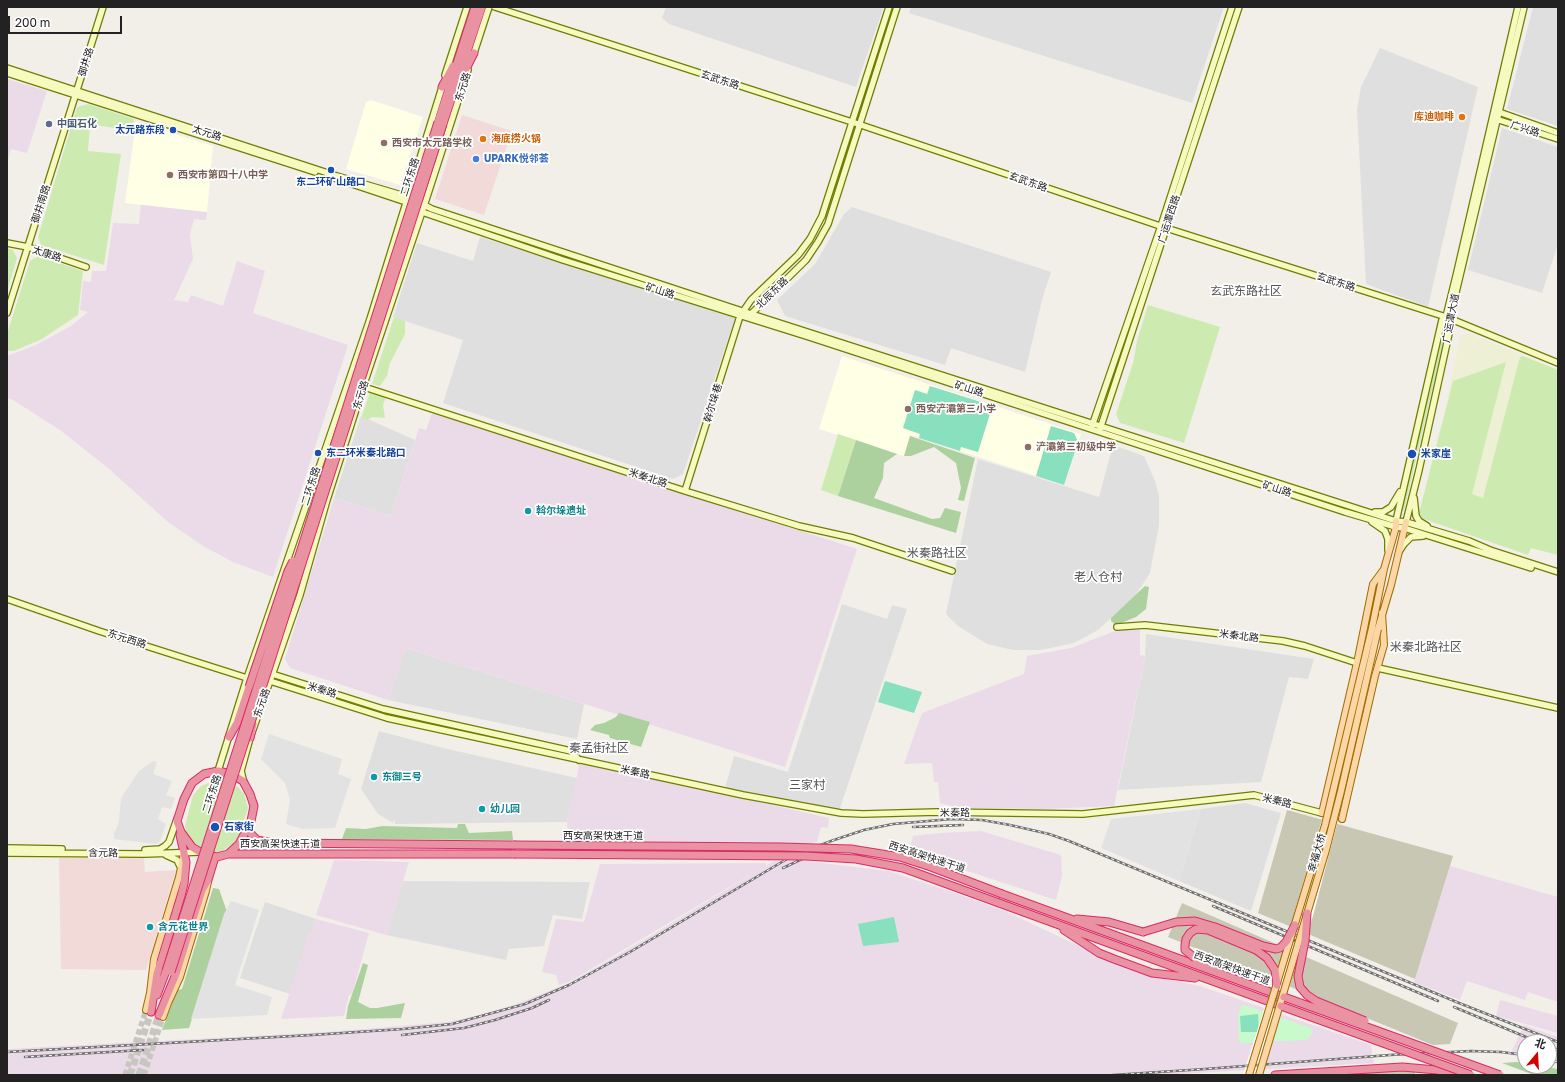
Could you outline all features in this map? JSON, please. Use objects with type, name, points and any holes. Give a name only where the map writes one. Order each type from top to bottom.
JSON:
[{"type":"highway","name":"二环东路","points":[[168,971],[441,123],[475,7]]},
{"type":"highway","points":[[441,123],[453,93],[482,7]]},
{"type":"highway","points":[[442,87],[462,48]]},
{"type":"highway","points":[[453,93],[474,53]]},
{"type":"highway","points":[[250,738],[252,727],[299,584],[308,537]]},
{"type":"highway","points":[[229,737],[237,723],[288,571],[308,537]]},
{"type":"highway","points":[[149,1011],[157,974],[184,884],[186,862],[179,828],[178,817],[185,795],[192,783],[204,774],[218,771],[231,774],[240,779],[249,791],[253,804],[253,814],[239,844],[228,854],[215,857],[200,852],[189,844],[179,828]]},
{"type":"highway","name":"西安高架快速干道","points":[[247,829],[257,840],[272,843],[781,847],[852,849],[886,854],[908,860],[1500,1075]]},
{"type":"highway","name":"西安高架快速干道","points":[[228,854],[806,856],[856,859],[903,868],[1471,1075]]},
{"type":"highway","points":[[163,1004],[176,974],[202,890],[208,880],[215,857]]},
{"type":"highway","points":[[1307,914],[1305,941],[1298,983],[1307,995],[1324,1005],[1429,1049]]},
{"type":"highway","points":[[1068,918],[1109,922],[1143,932],[1176,922],[1195,921],[1215,927],[1250,942],[1276,949],[1280,948],[1286,942],[1296,925]]},
{"type":"highway","points":[[1049,921],[1099,953],[1114,959],[1152,973],[1206,979]]},
{"type":"highway","points":[[1258,988],[1195,958],[1185,950],[1184,945],[1190,933],[1196,929],[1208,930],[1256,950],[1267,958],[1276,970],[1277,985]]},
{"type":"highway","points":[[161,1016],[168,971]]},
{"type":"highway","points":[[149,1011],[168,971]]},
{"type":"highway","points":[[1275,1075],[1339,1070],[1410,1067],[1437,1070],[1460,1075]]},
{"type":"highway","points":[[1320,1075],[1339,1070]]},
{"type":"main road","name":"广运潭大道","points":[[1375,629],[1384,569],[1396,524]]},
{"type":"main road","name":"广运潭大道","points":[[1375,629],[1391,585],[1405,525]]},
{"type":"main road","points":[[1322,813],[1357,663],[1373,584],[1384,569]]},
{"type":"main road","points":[[1342,819],[1375,676],[1384,645],[1382,613]]},
{"type":"main road","name":"幸福大桥","points":[[1259,1075],[1307,914],[1339,798],[1375,629]]},
{"type":"main road","name":"幸福大桥","points":[[1249,1075],[1296,925],[1326,818],[1375,629]]},
{"type":"main road","points":[[149,1011],[154,959],[179,877],[184,852]]},
{"type":"main road","points":[[161,1016],[180,977],[208,880]]},
{"type":"street","name":"御井路","points":[[76,93],[103,7]]},
{"type":"street","name":"东元路","points":[[218,771],[247,678],[407,199],[467,7]]},
{"type":"street","name":"东元路","points":[[244,784],[240,771],[250,738],[300,595],[327,500],[363,387],[489,7]]},
{"type":"street","name":"玄武东路","points":[[495,7],[852,122],[1164,227],[1446,317],[1558,363]]},
{"type":"street","name":"北辰东路","points":[[741,313],[751,300],[792,263],[810,239],[822,216],[889,7]]},
{"type":"street","name":"北辰东路","points":[[741,313],[751,314],[806,260],[818,242],[832,213],[897,7]]},
{"type":"street","name":"广运潭西路","points":[[1100,429],[1232,7]]},
{"type":"street","name":"广运潭西路","points":[[1092,426],[1164,227],[1239,7]]},
{"type":"street","name":"广运潭大道","points":[[1405,525],[1452,320],[1451,313],[1518,7]]},
{"type":"street","name":"广运潭大道","points":[[1396,524],[1403,486],[1442,320],[1446,317],[1495,114],[1524,7]]},
{"type":"street","name":"太元路","points":[[7,68],[76,93]]},
{"type":"street","name":"太元路","points":[[7,73],[76,93],[407,199]]},
{"type":"street","name":"御井南路","points":[[7,313],[76,93]]},
{"type":"street","name":"广兴路","points":[[1495,114],[1558,133]]},
{"type":"street","name":"广兴路","points":[[1495,114],[1558,140]]},
{"type":"street","name":"矿山路","points":[[407,199],[423,209],[563,260],[741,313],[1092,426]]},
{"type":"street","name":"太康路","points":[[7,243],[28,247],[86,267]]},
{"type":"street","name":"幹尔垛巷","points":[[685,490],[741,313]]},
{"type":"street","name":"矿山路","points":[[751,314],[1358,515],[1440,532],[1558,572]]},
{"type":"street","name":"米秦北路","points":[[346,381],[799,526],[853,538],[952,571]]},
{"type":"street","name":"矿山路","points":[[1100,429],[1363,509],[1396,524]]},
{"type":"street","points":[[1363,509],[1380,512],[1389,509],[1394,504],[1403,486]]},
{"type":"street","points":[[1414,488],[1414,511],[1417,518],[1422,523],[1440,532]]},
{"type":"street","points":[[1358,515],[1378,525],[1385,531],[1388,539],[1387,558]]},
{"type":"street","name":"矿山路","points":[[1405,525],[1432,536],[1558,576]]},
{"type":"street","points":[[1397,556],[1404,544],[1412,537],[1432,536]]},
{"type":"street","name":"东元西路","points":[[7,599],[99,631],[247,678]]},
{"type":"street","name":"米秦北路","points":[[1118,627],[1145,625],[1283,641],[1357,663]]},
{"type":"street","points":[[1378,668],[1558,708]]},
{"type":"street","name":"米秦路","points":[[272,674],[389,710],[571,751],[579,760]]},
{"type":"street","name":"米秦路","points":[[270,681],[376,715],[743,795],[841,813],[1083,814],[1254,795],[1332,816]]},
{"type":"street","points":[[540,751],[542,745]]},
{"type":"street","name":"含元路","points":[[7,848],[160,849],[166,846],[169,842],[178,817]]},
{"type":"street","name":"含元路","points":[[7,853],[160,854],[200,852]]},
{"type":"street","points":[[160,854],[176,858],[181,866],[184,884]]},
{"type":"shaded area","points":[[666,7],[876,7],[883,9],[856,87],[669,24],[662,18]]},
{"type":"shaded area","points":[[911,7],[1224,7],[1192,103],[909,13]]},
{"type":"shaded area","points":[[1533,7],[1558,7],[1558,126],[1507,109]]},
{"type":"shaded area","points":[[1380,48],[1478,87],[1428,307],[1366,284],[1357,109],[1361,87]]},
{"type":"shaded area","points":[[7,79],[47,91],[27,153],[11,149],[7,164]]},
{"type":"shaded area","name":"西安市太元路学校","points":[[371,100],[423,117],[400,185],[346,169],[366,102]]},
{"type":"shaded area","points":[[462,115],[512,131],[484,215],[435,199]]},
{"type":"shaded area","name":"西安市第四十八中学","points":[[136,122],[213,146],[207,212],[125,203]]},
{"type":"shaded area","points":[[1502,128],[1558,147],[1558,244],[1542,293],[1468,270]]},
{"type":"shaded area","points":[[141,204],[207,212],[206,220],[194,219],[190,235],[193,259],[174,300],[188,302],[191,295],[223,306],[237,261],[265,271],[253,313],[348,345],[273,577],[233,562],[203,546],[168,522],[108,468],[60,430],[13,400],[7,398],[7,356],[36,345],[71,326],[88,312],[80,310],[83,281],[91,282],[92,271],[106,271],[113,223],[139,224]]},
{"type":"shaded area","points":[[852,207],[1051,272],[1043,296],[1025,372],[951,348],[945,365],[785,316],[777,300],[815,264],[844,214]]},
{"type":"shaded area","points":[[480,237],[735,318],[683,474],[673,479],[443,403],[463,340],[393,317],[417,243],[473,261]]},
{"type":"shaded area","points":[[1467,333],[1558,370],[1558,552],[1423,514],[1420,509],[1440,427],[1451,420],[1455,404],[1448,395],[1460,336]]},
{"type":"shaded area","name":"西安浐灞第三小学","points":[[842,356],[1081,434],[1064,485],[911,435],[904,456],[819,429]]},
{"type":"shaded area","points":[[432,413],[857,549],[785,767],[406,648],[388,700],[290,668],[285,659],[334,498],[391,516],[419,428],[426,430]]},
{"type":"shaded area","points":[[361,416],[415,440],[391,516],[334,498]]},
{"type":"shaded area","points":[[1113,445],[1144,456],[1155,481],[1159,496],[1159,525],[1150,573],[1135,596],[1098,630],[1074,643],[1041,650],[1013,650],[987,644],[958,626],[946,614],[978,459],[1099,497]]},
{"type":"shaded area","points":[[842,604],[887,619],[892,605],[907,609],[839,811],[725,788],[734,756],[788,772]]},
{"type":"shaded area","points":[[1120,629],[1140,629],[1140,655],[1145,656],[1114,806],[1042,809],[959,808],[940,803],[938,782],[934,782],[932,763],[904,764],[922,713],[1024,674],[1027,656],[1071,648]]},
{"type":"shaded area","points":[[1146,634],[1314,659],[1308,679],[1289,677],[1261,782],[1118,790],[1145,657]]},
{"type":"shaded area","points":[[406,648],[584,704],[577,739],[388,700]]},
{"type":"shaded area","points":[[379,731],[443,748],[577,778],[567,822],[395,824],[394,818],[393,823],[378,814],[361,789]]},
{"type":"shaded area","points":[[269,734],[342,759],[338,774],[351,779],[335,828],[302,829],[286,824],[290,800],[285,783],[261,759]]},
{"type":"shaded area","points":[[153,761],[157,762],[153,774],[172,781],[166,795],[175,798],[171,809],[162,807],[158,819],[166,824],[160,841],[157,844],[114,839],[114,832],[119,821],[121,798],[139,771]]},
{"type":"shaded area","points":[[580,761],[829,818],[828,828],[821,827],[817,841],[807,845],[568,839],[567,822]]},
{"type":"shaded area","points":[[1245,803],[1281,813],[1251,911],[1179,881],[1201,809]]},
{"type":"shaded area","points":[[1201,809],[1179,881],[1101,848],[1111,819]]},
{"type":"shaded area","points":[[1287,810],[1453,856],[1415,979],[1258,913]]},
{"type":"shaded area","points":[[981,831],[1061,855],[1062,876],[1056,900],[909,852],[913,836]]},
{"type":"shaded area","points":[[144,857],[145,872],[176,870],[146,970],[61,969],[59,858]]},
{"type":"shaded area","points":[[334,860],[409,862],[386,935],[316,915]]},
{"type":"shaded area","points":[[774,861],[806,861],[888,871],[940,888],[1003,910],[1085,949],[1157,977],[1200,986],[1371,1045],[1374,1063],[1162,1075],[7,1075],[7,1049],[327,1032],[447,1022],[481,1015],[514,1005],[569,983],[652,935],[765,866],[569,982],[559,985],[556,975],[542,972],[556,919],[584,922],[600,864],[766,863],[766,866]]},
{"type":"shaded area","points":[[1450,866],[1558,897],[1558,1002],[1528,992],[1525,1000],[1467,981],[1460,1000],[1414,982]]},
{"type":"shaded area","points":[[403,881],[590,882],[582,919],[553,915],[544,946],[509,949],[506,960],[386,935]]},
{"type":"shaded area","points":[[231,901],[259,910],[235,985],[272,997],[267,1015],[191,1019],[224,914]]},
{"type":"shaded area","points":[[265,902],[316,919],[312,931],[310,931],[290,994],[240,978]]},
{"type":"shaded area","points":[[1182,903],[1458,1023],[1450,1044],[1433,1045],[1168,937]]},
{"type":"shaded area","points":[[316,919],[369,933],[352,994],[349,995],[344,1016],[281,1019],[310,931],[312,931]]},
{"type":"shaded area","points":[[1500,1000],[1558,1016],[1558,1033],[1496,1016]]},
{"type":"shaded area","points":[[1524,1025],[1550,1034],[1520,1034]]},
{"type":"shaded area","points":[[1557,1037],[1558,1037],[1557,1065]]},
{"type":"shaded area","points":[[1517,1040],[1517,1056],[1510,1055]]},
{"type":"shaded area","points":[[1415,1068],[1415,1075],[1278,1075]]},
{"type":"green space","points":[[88,104],[134,119],[132,131],[90,124],[88,151],[121,154],[104,265],[41,245],[38,237],[77,107]]},
{"type":"green space","points":[[7,248],[13,250],[17,258],[7,292]]},
{"type":"green space","points":[[38,256],[83,271],[78,315],[42,339],[14,351],[7,351],[7,334],[30,261]]},
{"type":"green space","points":[[1148,305],[1220,327],[1184,443],[1120,423],[1116,414],[1133,363],[1137,341]]},
{"type":"green space","points":[[394,317],[405,321],[405,334],[390,363],[387,376],[380,386],[372,384]]},
{"type":"green space","points":[[1444,330],[1446,331],[1404,511],[1402,510]]},
{"type":"green space","points":[[1523,356],[1558,370],[1558,555],[1531,548],[1528,555],[1418,517],[1453,381],[1506,362],[1472,494],[1483,498],[1520,357]]},
{"type":"green space","points":[[930,386],[981,402],[978,411],[990,414],[978,452],[961,447],[960,451],[919,438],[920,434],[903,428],[915,390],[927,394]]},
{"type":"green space","points":[[370,392],[386,397],[383,405],[385,418],[372,417],[368,420],[361,418]]},
{"type":"green space","points":[[1051,426],[1074,433],[1078,442],[1064,485],[1036,476]]},
{"type":"green space","points":[[838,434],[856,440],[838,496],[821,490]]},
{"type":"green space","points":[[910,436],[975,458],[964,501],[958,500],[961,488],[956,463],[934,447],[911,456],[904,456]]},
{"type":"green space","points":[[856,440],[897,454],[884,463],[883,478],[874,498],[932,519],[940,518],[945,508],[961,512],[956,533],[838,496]]},
{"type":"green space","points":[[1145,586],[1149,587],[1146,609],[1136,617],[1116,625],[1111,621],[1111,618]]},
{"type":"green space","points":[[885,681],[922,692],[914,713],[878,702]]},
{"type":"green space","points":[[619,713],[650,722],[641,747],[610,738],[609,735],[590,730],[595,725],[604,723],[616,717]]},
{"type":"green space","points":[[215,780],[228,781],[239,788],[244,794],[248,808],[239,835],[235,842],[221,852],[213,853],[197,847],[191,842],[187,836],[185,826],[193,795],[201,786]]},
{"type":"green space","points":[[458,824],[465,824],[469,833],[512,831],[513,840],[342,839],[346,828],[366,829],[382,826],[457,828]]},
{"type":"green space","points":[[213,888],[219,889],[227,912],[189,1028],[162,1030],[177,990],[182,989]]},
{"type":"green space","points":[[894,917],[899,942],[863,946],[858,924]]},
{"type":"green space","points":[[363,963],[368,965],[358,1002],[370,1008],[405,1003],[401,1018],[346,1019],[348,1006]]},
{"type":"green space","points":[[1244,1005],[1311,1028],[1312,1032],[1310,1037],[1306,1040],[1241,1043],[1239,1041],[1238,1015],[1241,1006]]},
{"type":"green space","points":[[1258,1014],[1259,1032],[1241,1032],[1240,1016]]},
{"type":"green space","points":[[1517,1062],[1517,1069],[1502,1063]]},
{"type":"green space","points":[[1558,1069],[1558,1075],[1531,1074],[1557,1074]]},
{"type":"pier","points":[[1368,627],[1381,630],[1341,809],[1313,916],[1300,952],[1263,1075],[1243,1075],[1285,947],[1326,806]]},
{"type":"tunnel","points":[[125,1075],[146,1010]]},
{"type":"tunnel","points":[[130,1075],[151,1012]]},
{"type":"tunnel","points":[[139,1075],[159,1015]]},
{"type":"tunnel","points":[[144,1075],[163,1017]]},
{"type":"railway","points":[[7,1052],[312,1035],[452,1024],[525,1004],[569,985],[630,952],[792,856],[864,830],[893,824],[952,819],[982,820],[1010,825],[1049,834],[1069,841],[1459,1003],[1558,1042]]},
{"type":"railway","points":[[913,827],[963,825]]},
{"type":"railway","points":[[783,868],[817,852]]},
{"type":"railway","points":[[1213,906],[1438,1001]]},
{"type":"railway","points":[[402,1035],[464,1028],[532,1008],[549,1000]]},
{"type":"railway","points":[[1454,1007],[1519,1034]]},
{"type":"railway","points":[[25,1057],[143,1050]]},
{"type":"railway","points":[[1113,1075],[1390,1055],[1471,1051],[1517,1054]]},
{"type":"place","name":"库迪咖啡","points":[[1462,117]]},
{"type":"place","name":"中国石化","points":[[49,124]]},
{"type":"place","name":"太元路东段","points":[[173,130]]},
{"type":"place","name":"海底捞火锅","points":[[483,139]]},
{"type":"place","name":"西安市太元路学校","points":[[384,143]]},
{"type":"place","name":"UPARK悦邻荟","points":[[476,159]]},
{"type":"place","name":"东二环矿山路口","points":[[331,170]]},
{"type":"place","name":"西安市第四十八中学","points":[[170,175]]},
{"type":"place","name":"西安浐灞第三小学","points":[[908,409]]},
{"type":"place","name":"浐灞第三初级中学","points":[[1028,447]]},
{"type":"place","name":"东二环米秦北路口","points":[[318,453]]},
{"type":"place","name":"米家崖","points":[[1412,454]]},
{"type":"place","name":"斡尔垛遗址","points":[[528,511]]},
{"type":"place","name":"东御三号","points":[[374,777]]},
{"type":"place","name":"幼儿园","points":[[482,809]]},
{"type":"place","name":"石家街","points":[[215,827]]},
{"type":"place","name":"含元花世界","points":[[150,927]]},
{"type":"district","name":"玄武东路社区","points":[[1246,291]]},
{"type":"district","name":"米秦路社区","points":[[937,553]]},
{"type":"district","name":"老人仓村","points":[[1098,577]]},
{"type":"district","name":"米秦北路社区","points":[[1426,647]]},
{"type":"district","name":"秦孟街社区","points":[[599,748]]},
{"type":"district","name":"三家村","points":[[807,785]]}]
